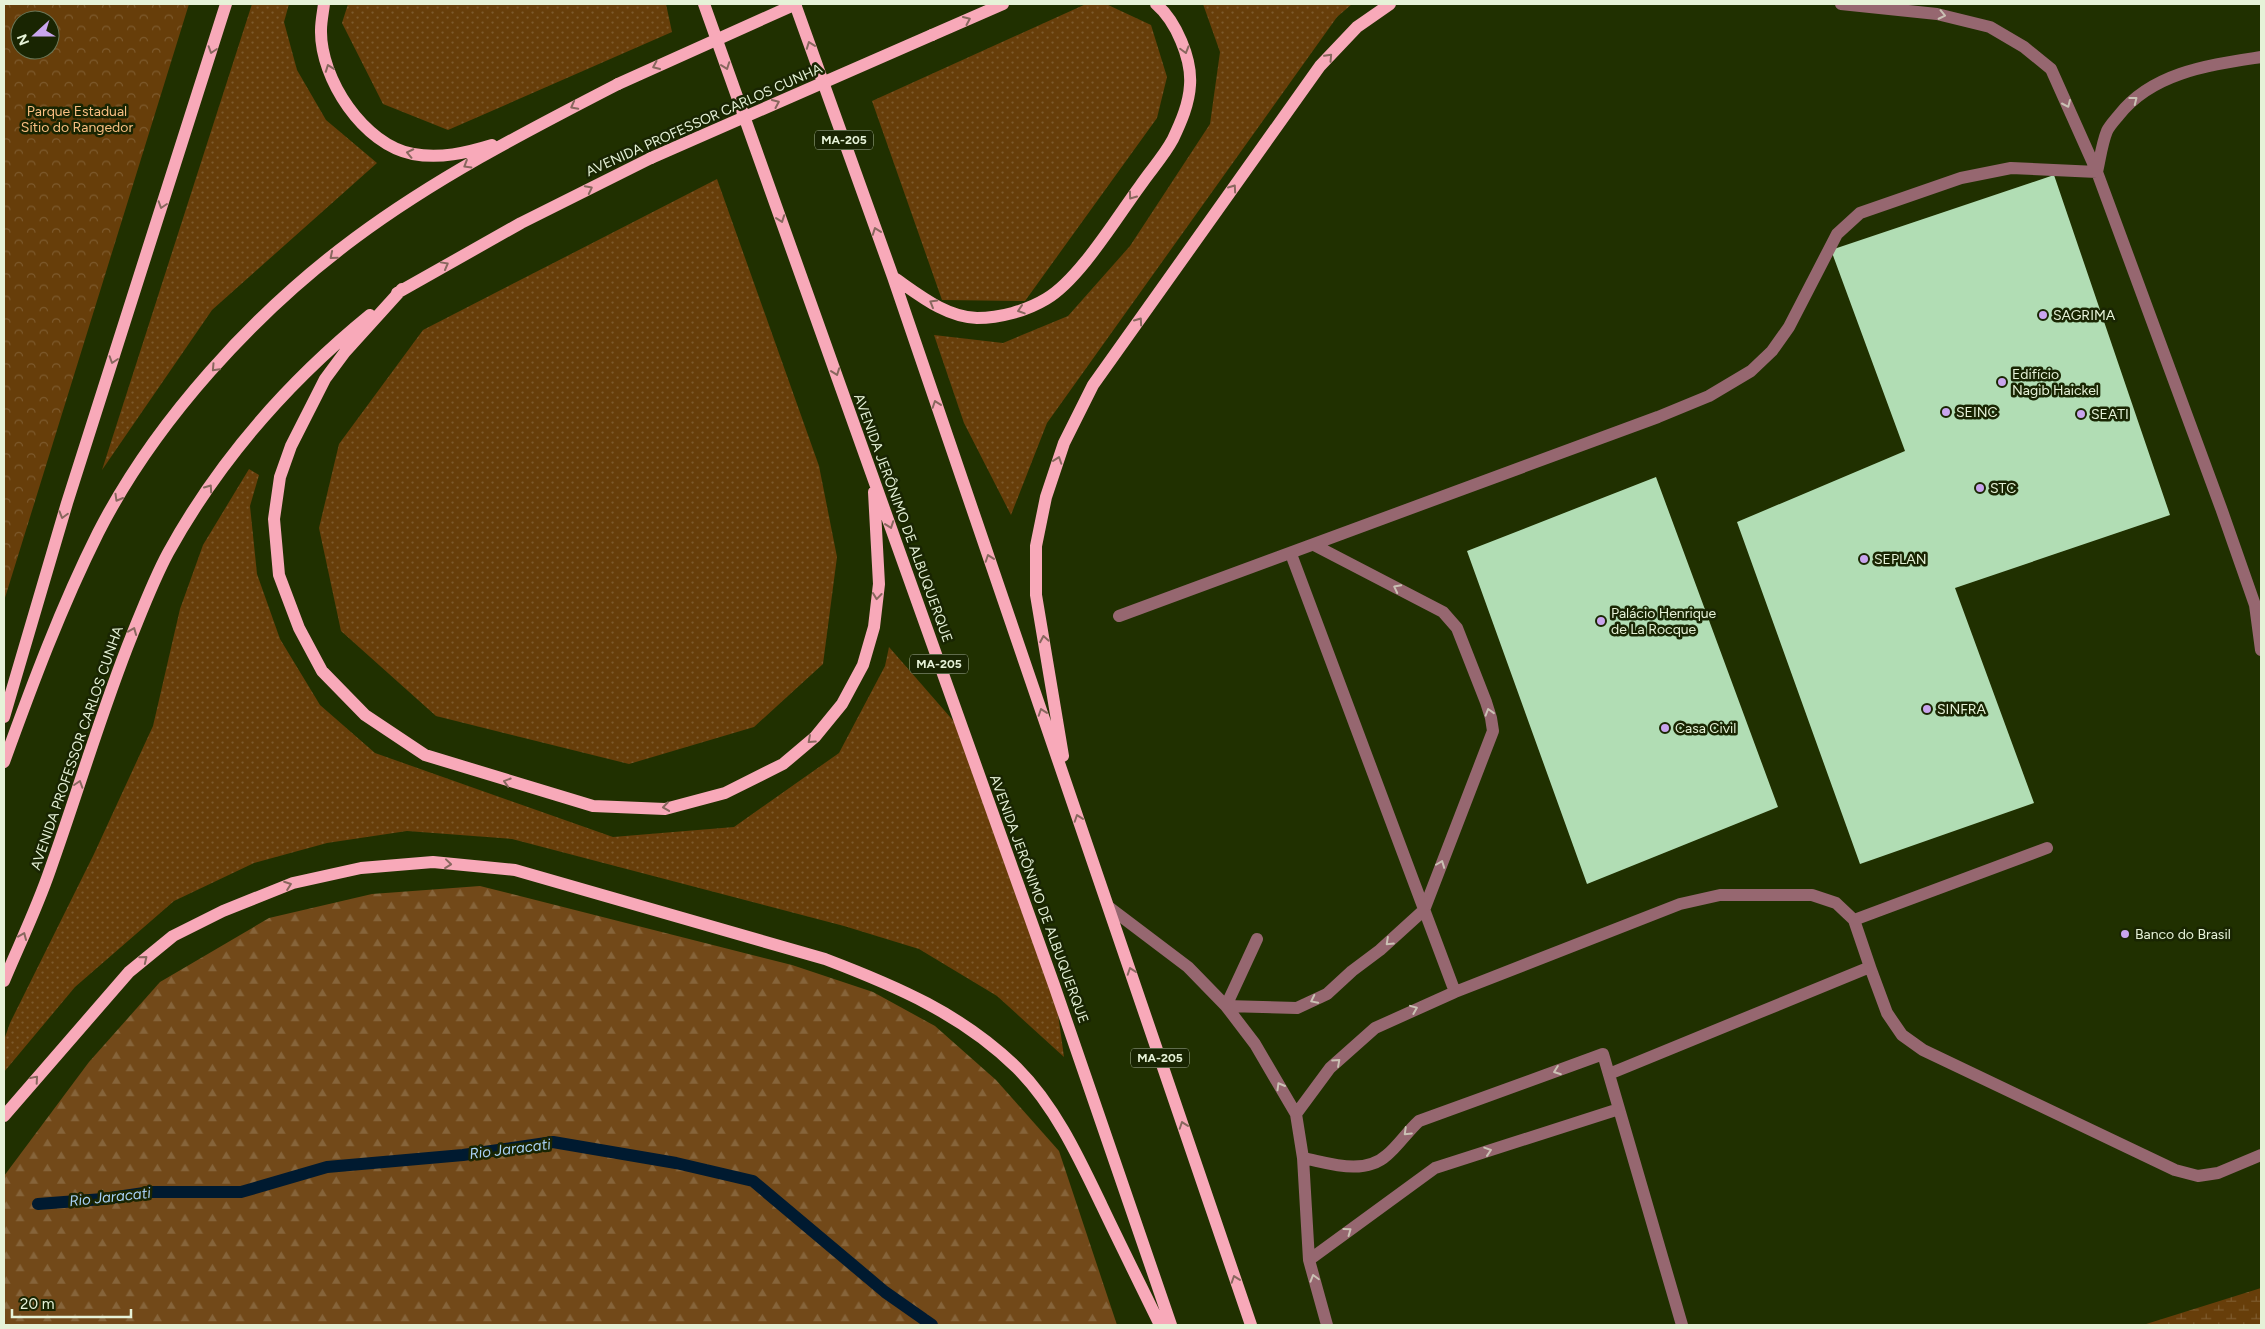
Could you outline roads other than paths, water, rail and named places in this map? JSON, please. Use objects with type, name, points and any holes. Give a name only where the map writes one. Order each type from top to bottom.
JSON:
[{"type":"main road","points":[[4,717],[67,504],[226,4]]},
{"type":"main road","points":[[324,4],[321,32],[327,64],[336,87],[351,111],[367,129],[382,141],[399,150],[430,156],[471,151],[509,140]]},
{"type":"main road","name":"AVENIDA JERÔNIMO DE ALBUQUERQUE","points":[[704,4],[1054,985],[1172,1325]]},
{"type":"main road","points":[[4,762],[36,674],[98,532],[133,473],[205,378],[287,294],[355,238],[431,186],[509,140],[618,84],[796,4]]},
{"type":"main road","name":"MA-205","points":[[796,4],[893,277],[1251,1325]]},
{"type":"main road","name":"AVENIDA PROFESSOR CARLOS CUNHA","points":[[4,981],[50,872],[114,680],[143,607],[167,554],[231,456],[298,379],[344,336],[402,289],[521,223],[651,158],[1003,4]]},
{"type":"main road","points":[[893,277],[942,308],[960,316],[977,318],[1004,315],[1027,309],[1048,298],[1074,274],[1172,141],[1186,108],[1190,85],[1188,63],[1183,42],[1161,8],[1156,4]]},
{"type":"main road","points":[[1069,791],[1036,595],[1036,546],[1046,497],[1064,443],[1094,385],[1320,66],[1356,28],[1390,4]]},
{"type":"main road","points":[[402,289],[346,352],[325,380],[291,446],[280,477],[274,519],[279,574],[299,628],[322,671],[365,715],[425,755],[593,806],[665,808],[725,793],[783,764],[815,737],[842,704],[863,665],[874,627],[879,584],[873,478]]},
{"type":"main road","points":[[4,1116],[129,972],[173,936],[223,911],[294,883],[360,868],[433,862],[515,870],[825,959],[872,977],[925,1001],[985,1040],[1018,1069],[1046,1105],[1067,1138],[1160,1325]]},
{"type":"lane","points":[[1841,4],[1937,14],[1990,27],[2024,47],[2051,68],[2097,172],[2255,605],[2261,650]]},
{"type":"lane","points":[[2097,172],[2107,131],[2127,106],[2153,85],[2183,72],[2215,64],[2261,57]]},
{"type":"lane","points":[[1119,616],[1291,554],[1658,417],[1709,396],[1751,371],[1772,351],[1789,327],[1837,234],[1860,213],[1961,178],[2010,168],[2097,172]]},
{"type":"lane","points":[[1226,1006],[1297,1008],[1327,994],[1424,910],[1493,731],[1491,718],[1457,628],[1443,612],[1314,545]]},
{"type":"lane","points":[[1291,554],[1455,992]]},
{"type":"lane","points":[[1854,920],[2046,848]]},
{"type":"lane","points":[[1296,1114],[1330,1068],[1375,1028],[1455,992],[1680,904],[1720,895],[1812,895],[1836,903],[1854,920],[1887,1013],[1902,1035],[1932,1054],[2175,1170],[2198,1176],[2218,1173],[2261,1155]]},
{"type":"lane","points":[[1110,908],[1188,967],[1226,1006],[1255,1044],[1296,1114],[1303,1158],[1309,1260],[1327,1325]]},
{"type":"lane","points":[[1226,1006],[1257,939]]},
{"type":"lane","points":[[1609,1074],[1870,967]]},
{"type":"lane","points":[[1303,1158],[1351,1168],[1370,1164],[1386,1156],[1404,1134],[1419,1121],[1602,1054],[1620,1109],[1682,1325]]},
{"type":"lane","points":[[1309,1260],[1435,1168],[1620,1109]]},
{"type":"waterway","name":"Rio Jaracati","points":[[38,1204],[103,1199],[151,1192],[241,1192],[327,1167],[463,1155],[553,1142],[676,1163],[753,1181],[885,1292],[932,1325]]},
{"type":"place","name":"SAGRIMA","points":[[2043,315]]},
{"type":"place","name":"Edifício Nagib Haickel","points":[[2002,382]]},
{"type":"place","name":"SEINC","points":[[1946,412]]},
{"type":"place","name":"SEATI","points":[[2081,414]]},
{"type":"place","name":"STC","points":[[1980,488]]},
{"type":"place","name":"SEPLAN","points":[[1864,559]]},
{"type":"place","name":"Palácio Henrique de La Rocque","points":[[1601,621]]},
{"type":"place","name":"SINFRA","points":[[1927,709]]},
{"type":"place","name":"Casa Civil","points":[[1665,728]]},
{"type":"place","name":"Banco do Brasil","points":[[2125,934]]},
{"type":"park label","name":"Parque Estadual Sítio do Rangedor","points":[[77,120]]}]
